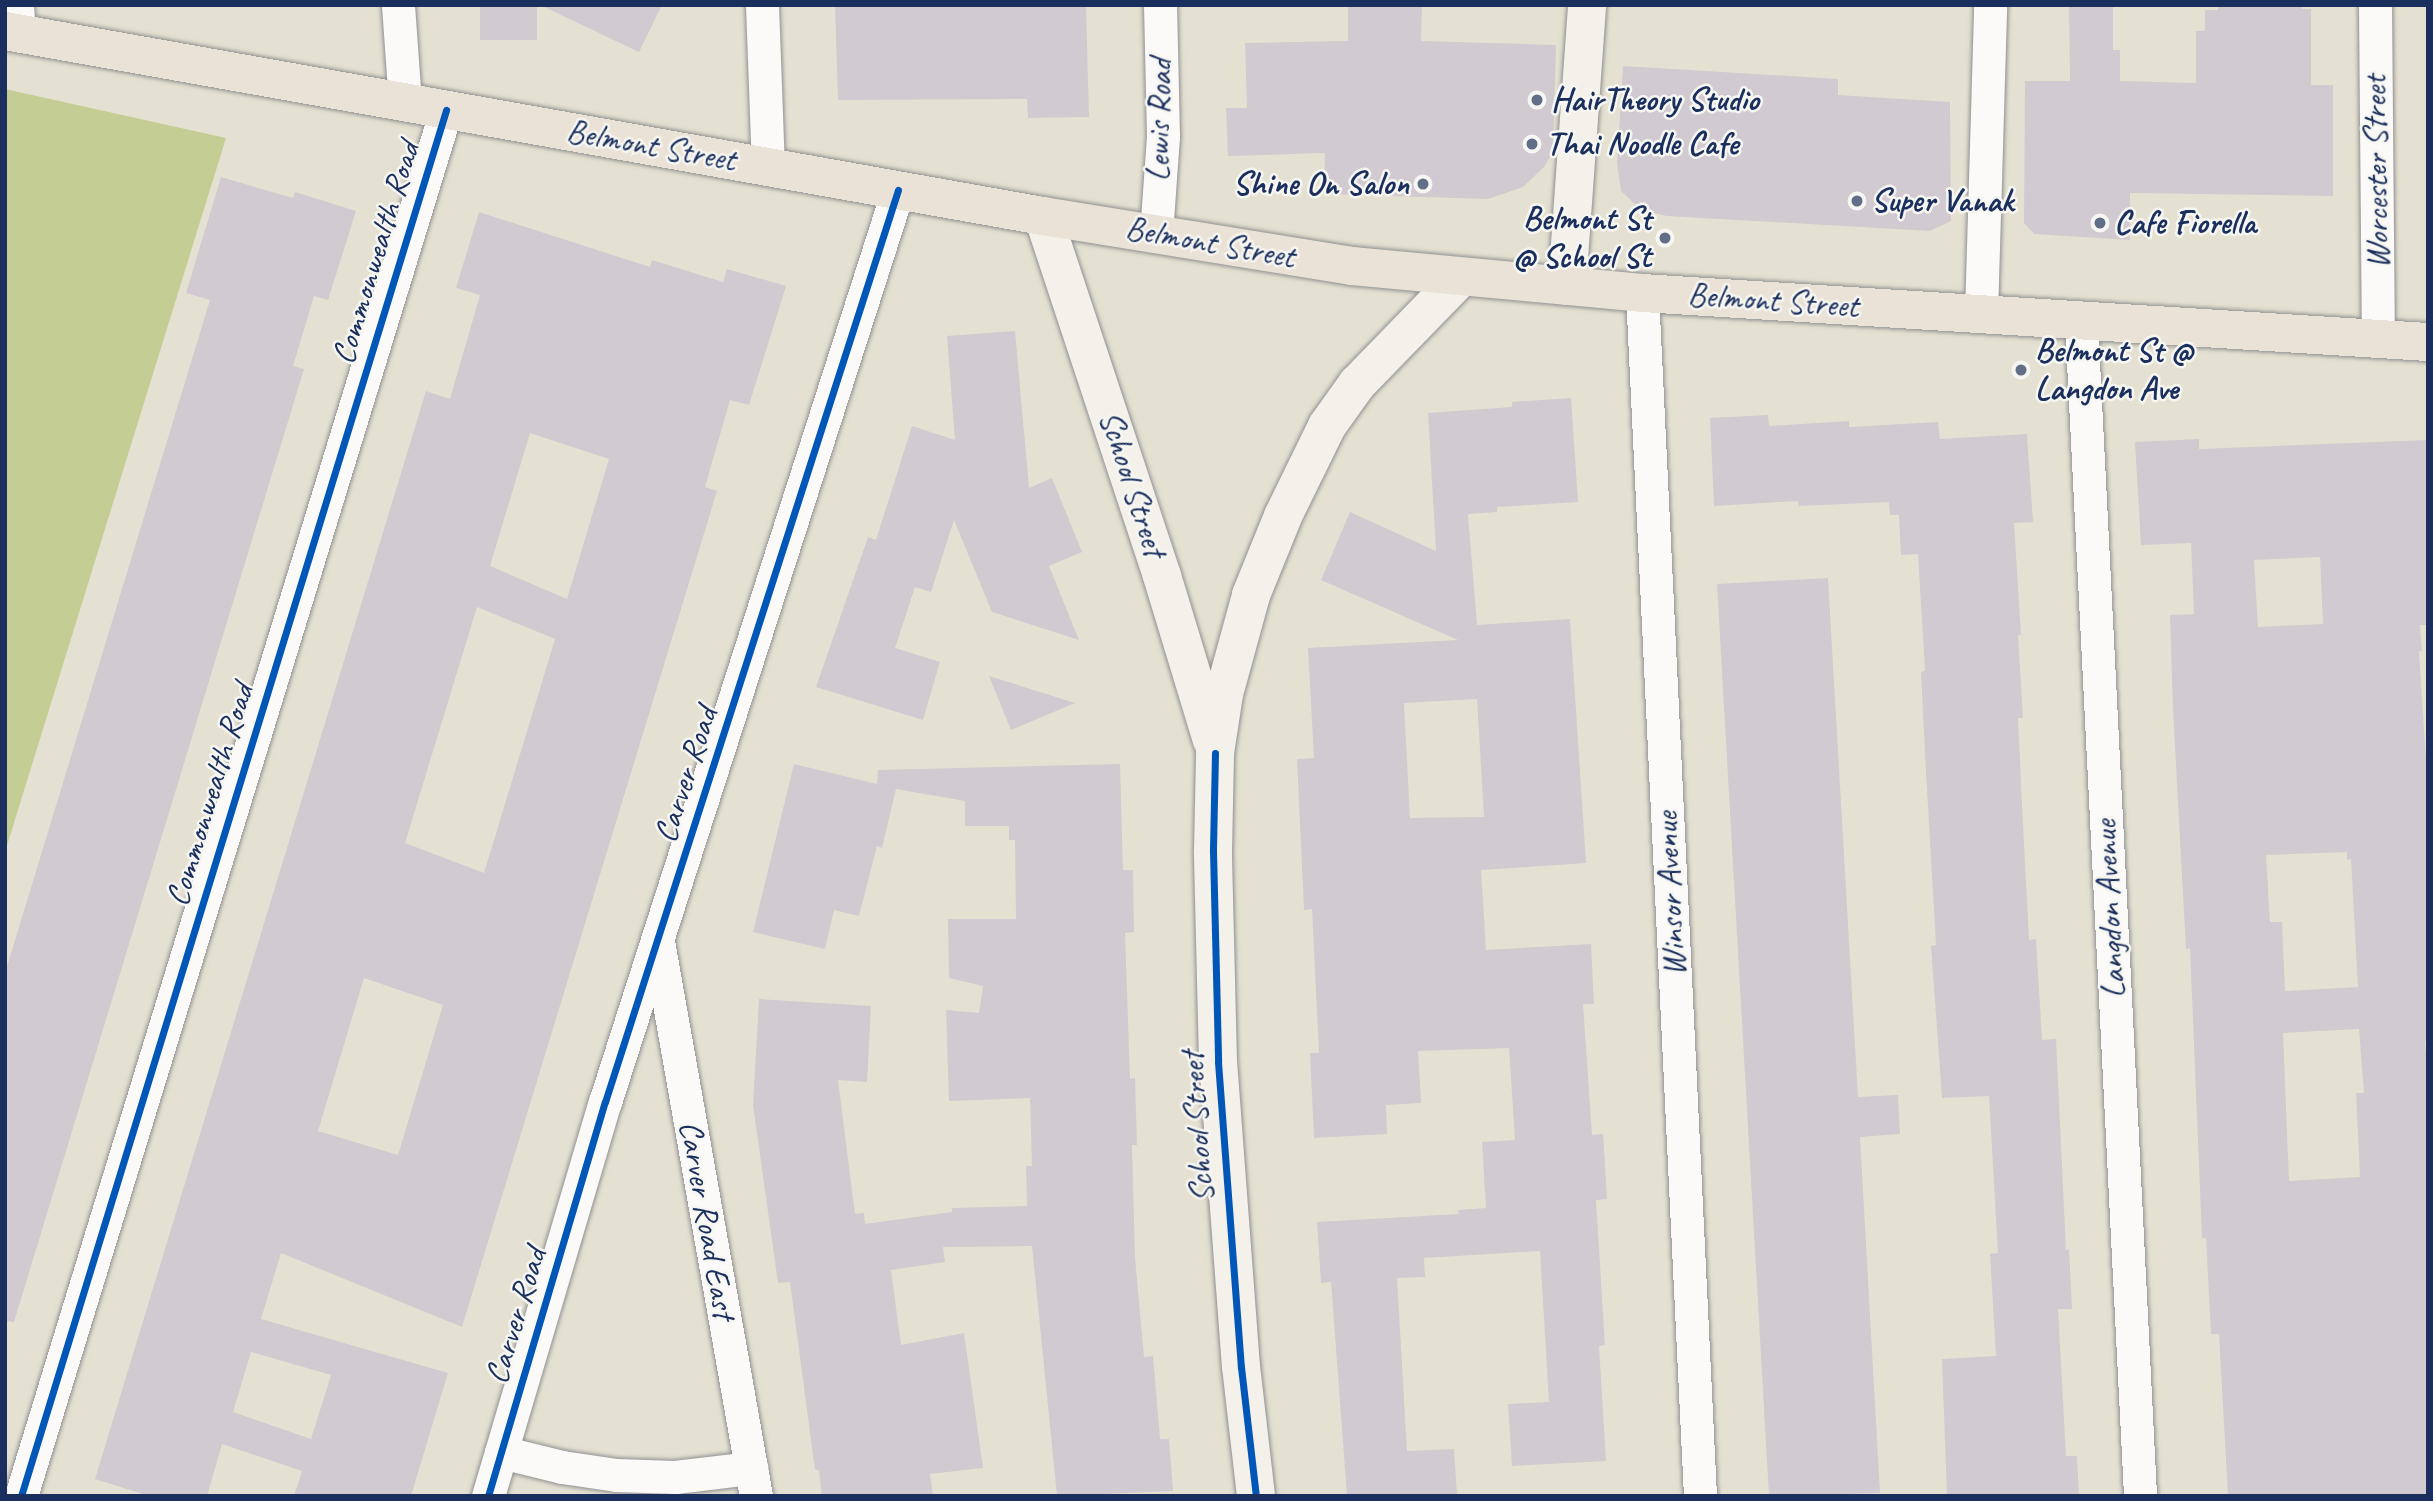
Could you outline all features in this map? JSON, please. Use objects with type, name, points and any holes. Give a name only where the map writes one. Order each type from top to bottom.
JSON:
[{"type":"main road","name":"Belmont Street","points":[[14,24],[405,103],[1043,216],[1326,263],[1460,278],[1642,292],[2428,342]]},
{"type":"street","points":[[398,5],[405,103]]},
{"type":"street","points":[[762,5],[768,167]]},
{"type":"street","name":"Lewis Road","points":[[1156,234],[1163,136],[1160,5]]},
{"type":"street","points":[[1567,286],[1587,5]]},
{"type":"street","points":[[1981,315],[1990,5]]},
{"type":"street","name":"Worcester Street","points":[[2375,5],[2378,338]]},
{"type":"street","name":"Commonwealth Road","points":[[21,1496],[446,110]]},
{"type":"street","name":"Carver Road","points":[[488,1496],[605,1102],[659,944],[898,190]]},
{"type":"street","name":"School Street","points":[[1043,216],[1163,576],[1215,753]]},
{"type":"street","name":"School Street","points":[[1256,1496],[1240,1353],[1218,1062],[1213,851],[1215,753],[1224,694],[1251,595],[1283,516],[1327,426],[1357,384],[1460,278]]},
{"type":"street","name":"Winsor Avenue","points":[[1642,292],[1700,1496]]},
{"type":"street","name":"Langdon Avenue","points":[[2081,322],[2140,1496]]},
{"type":"street","name":"Carver Road East","points":[[659,944],[753,1482]]},
{"type":"street","points":[[501,1452],[562,1467],[616,1475],[753,1482]]},
{"type":"green space","points":[[5,89],[226,138],[5,852]]},
{"type":"building","points":[[480,5],[537,5],[537,40],[480,40]]},
{"type":"building","points":[[540,5],[662,5],[639,52]]},
{"type":"building","points":[[835,5],[1086,6],[1089,117],[1028,118],[1027,99],[838,100]]},
{"type":"building","points":[[1348,5],[1422,5],[1421,41],[1556,45],[1553,152],[1544,167],[1523,187],[1488,199],[1324,194],[1325,153],[1228,156],[1226,108],[1247,108],[1245,43],[1348,41]]},
{"type":"building","points":[[2069,5],[2113,5],[2113,50],[2120,50],[2120,81],[2196,83],[2196,31],[2205,31],[2205,10],[2218,10],[2218,5],[2302,5],[2302,9],[2311,9],[2311,85],[2333,85],[2333,196],[2130,193],[2130,240],[2034,234],[2024,223],[2025,81],[2070,81]]},
{"type":"building","points":[[1623,66],[1838,79],[1838,95],[1950,102],[1951,221],[1930,231],[1667,216],[1641,210],[1621,191],[1617,163]]},
{"type":"building","points":[[221,177],[293,198],[295,192],[356,211],[328,300],[314,296],[293,366],[304,369],[14,1322],[5,1321],[5,973],[210,300],[186,293]]},
{"type":"building","points":[[479,212],[650,267],[652,260],[723,282],[727,269],[786,286],[749,405],[730,400],[705,487],[717,491],[462,1327],[281,1253],[261,1319],[448,1373],[411,1496],[294,1496],[302,1471],[222,1444],[207,1496],[149,1496],[95,1479],[426,391],[450,399],[480,295],[456,288]],"holes":[[[530,433],[609,459],[567,599],[490,566]],[[477,607],[555,639],[484,873],[405,843]],[[364,978],[443,1005],[398,1155],[318,1131]],[[251,1352],[331,1375],[311,1439],[233,1412]]]},
{"type":"building","points":[[1015,331],[1029,488],[1052,478],[1082,552],[1049,566],[1079,640],[992,612],[954,520],[931,592],[915,587],[895,648],[940,662],[923,720],[816,687],[868,537],[876,540],[912,426],[955,440],[947,336]]},
{"type":"building","points":[[1571,398],[1578,502],[1497,507],[1497,512],[1468,514],[1477,625],[1570,619],[1586,863],[1481,870],[1486,950],[1591,944],[1594,1004],[1583,1004],[1592,1135],[1603,1134],[1607,1199],[1596,1200],[1605,1345],[1599,1346],[1606,1461],[1512,1466],[1508,1404],[1549,1402],[1540,1251],[1424,1258],[1425,1277],[1397,1278],[1407,1451],[1454,1449],[1457,1496],[1347,1496],[1331,1282],[1321,1283],[1317,1222],[1459,1214],[1458,1210],[1486,1208],[1482,1142],[1515,1140],[1509,1048],[1418,1051],[1421,1103],[1386,1105],[1387,1134],[1314,1138],[1310,1053],[1319,1053],[1312,909],[1304,910],[1297,759],[1314,758],[1308,648],[1458,640],[1321,580],[1350,512],[1436,551],[1428,413],[1512,407],[1512,402]],"holes":[[[1477,699],[1484,817],[1410,818],[1404,703]]]},
{"type":"building","points":[[1768,415],[1769,426],[1849,421],[1849,427],[1938,422],[1940,439],[2027,434],[2033,522],[2014,523],[2021,635],[2018,635],[2023,718],[2018,718],[2022,805],[2029,940],[2036,939],[2042,1040],[2056,1039],[2066,1250],[2069,1249],[2072,1309],[2058,1309],[2066,1456],[2077,1456],[2079,1496],[1947,1496],[1942,1359],[1996,1356],[1990,1254],[1998,1253],[1989,1096],[1942,1098],[1931,946],[1936,945],[1921,672],[1925,671],[1918,554],[1901,555],[1899,515],[1890,515],[1889,502],[1799,506],[1798,501],[1714,506],[1710,418]]},
{"type":"building","points":[[2199,439],[2199,449],[2428,440],[2428,625],[2420,625],[2422,651],[2419,651],[2428,791],[2428,1041],[2425,1041],[2428,1085],[2428,1496],[2228,1496],[2219,1334],[2211,1334],[2206,1238],[2202,1238],[2190,948],[2186,949],[2173,710],[2170,615],[2194,614],[2191,543],[2141,545],[2135,442]],"holes":[[[2320,557],[2323,624],[2258,627],[2254,560]],[[2347,852],[2347,860],[2351,859],[2358,987],[2285,991],[2282,922],[2270,922],[2266,855]],[[2359,1029],[2364,1093],[2356,1093],[2360,1177],[2289,1181],[2283,1033]]]},
{"type":"building","points":[[1828,578],[1858,1097],[1898,1095],[1900,1134],[1860,1137],[1880,1493],[1769,1496],[1717,584]]},
{"type":"building","points":[[989,676],[1075,703],[1011,730]]},
{"type":"building","points":[[794,764],[877,784],[878,770],[1120,764],[1123,870],[1133,870],[1134,932],[1125,933],[1130,1079],[1135,1078],[1137,1145],[1132,1145],[1135,1257],[1144,1357],[1153,1356],[1160,1439],[1169,1439],[1173,1491],[1057,1496],[1032,1246],[943,1247],[945,1262],[891,1270],[901,1345],[964,1333],[983,1468],[930,1474],[933,1496],[822,1496],[819,1470],[815,1470],[790,1282],[778,1283],[753,1105],[759,999],[871,1006],[867,1082],[838,1080],[855,1214],[864,1213],[865,1224],[952,1212],[952,1208],[1027,1206],[1026,1166],[1032,1166],[1030,1098],[949,1101],[946,1010],[979,1013],[983,986],[949,978],[948,919],[1016,919],[1015,840],[1009,840],[1009,826],[965,826],[965,801],[896,789],[882,848],[877,846],[859,916],[834,910],[825,949],[753,932]]},
{"type":"cycle path","points":[[21,1496],[446,110]]},
{"type":"cycle path","points":[[488,1496],[605,1102],[898,190]]},
{"type":"cycle path","points":[[1215,753],[1213,851],[1218,1062],[1241,1367],[1256,1496]]},
{"type":"place","name":"HairTheory Studio","points":[[1537,100]]},
{"type":"place","name":"Thai Noodle Cafe","points":[[1532,144]]},
{"type":"place","name":"Shine On Salon","points":[[1423,184]]},
{"type":"place","name":"Super Vanak","points":[[1857,201]]},
{"type":"place","name":"Cafe Fiorella","points":[[2100,223]]},
{"type":"place","name":"Belmont St @ School St","points":[[1665,238]]},
{"type":"place","name":"Belmont St @ Langdon Ave","points":[[2021,370]]}]
